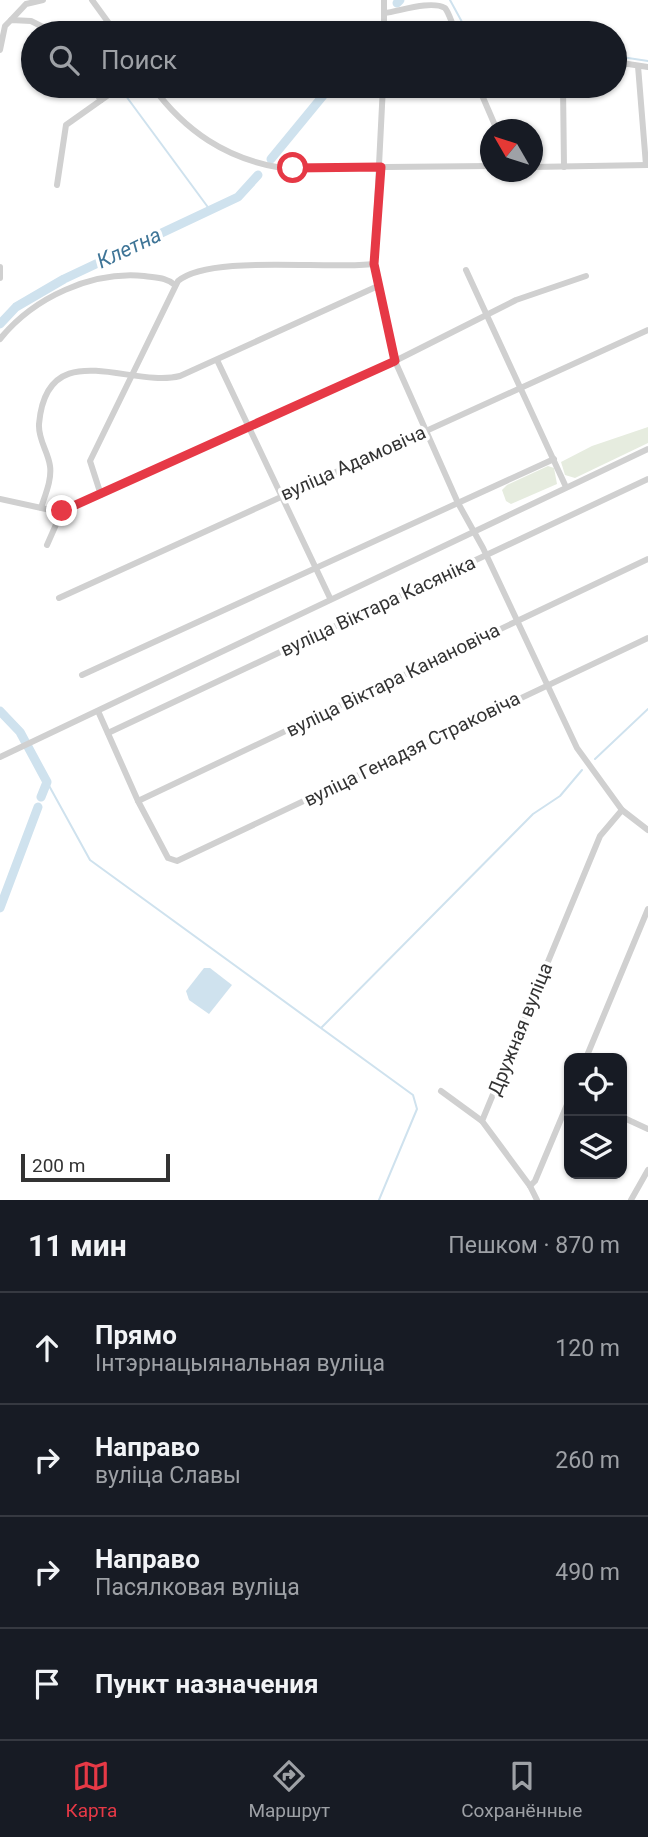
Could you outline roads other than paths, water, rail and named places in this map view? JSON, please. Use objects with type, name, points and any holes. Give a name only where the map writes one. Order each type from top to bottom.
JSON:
[{"type":"street","points":[[0,50],[5,26],[26,4],[43,0]]},
{"type":"street","points":[[92,0],[107,21]]},
{"type":"street","points":[[384,0],[384,21]]},
{"type":"street","points":[[384,13],[416,3],[440,5],[451,21]]},
{"type":"street","points":[[11,20],[21,21]]},
{"type":"street","points":[[627,64],[648,67]]},
{"type":"street","points":[[543,167],[647,165],[638,66]]},
{"type":"street","points":[[57,185],[66,125],[104,98]]},
{"type":"street","points":[[161,98],[178,119],[194,132],[239,157],[282,168],[480,166]]},
{"type":"street","points":[[383,98],[374,264],[395,361],[458,503],[487,556],[577,748],[622,810],[648,830]]},
{"type":"street","points":[[483,98],[492,119]]},
{"type":"street","points":[[563,98],[564,167]]},
{"type":"street","points":[[102,495],[90,461],[129,373],[175,285],[183,276],[207,268],[340,267],[374,264]]},
{"type":"street","points":[[0,267],[0,278]]},
{"type":"street","points":[[466,270],[566,487]]},
{"type":"street","points":[[0,339],[38,307],[68,289],[95,278],[118,274],[167,279],[175,285]]},
{"type":"street","points":[[0,499],[62,511],[395,361],[516,300],[586,276]]},
{"type":"street","points":[[41,508],[51,475],[39,427],[41,408],[55,383],[84,370],[129,373],[167,380],[378,286]]},
{"type":"street","name":"вуліца Адамовіча","points":[[59,598],[648,330]]},
{"type":"street","points":[[217,360],[330,598]]},
{"type":"street","points":[[0,757],[648,449]]},
{"type":"street","points":[[82,675],[316,571],[554,459]]},
{"type":"street","name":"вуліца Віктара Касяніка","points":[[108,733],[648,479]]},
{"type":"street","points":[[47,545],[62,511]]},
{"type":"street","name":"вуліца Віктара Канановіча","points":[[138,801],[648,559]]},
{"type":"street","name":"вуліца Генадзя Страковіча","points":[[138,801],[168,858],[177,861],[648,638]]},
{"type":"street","points":[[98,711],[138,801]]},
{"type":"street","name":"Дружная вуліца","points":[[482,1121],[594,848],[622,810]]},
{"type":"street","points":[[588,1053],[648,909]]},
{"type":"street","points":[[441,1091],[482,1121],[530,1186],[537,1200]]},
{"type":"street","points":[[530,1186],[535,1181],[564,1112]]},
{"type":"street","points":[[627,1119],[648,1129]]},
{"type":"street","points":[[631,1200],[648,1170]]},
{"type":"water","points":[[204,968],[210,968],[232,985],[209,1014],[189,1000],[186,991]]},
{"type":"waterway","name":"Клетна","points":[[397,3],[400,0]]},
{"type":"waterway","points":[[450,0],[461,21]]},
{"type":"waterway","points":[[627,58],[648,61]]},
{"type":"waterway","points":[[127,98],[210,210]]},
{"type":"waterway","name":"Клетна","points":[[271,159],[321,98]]},
{"type":"waterway","name":"Клетна","points":[[0,324],[16,307],[64,279],[238,197],[258,175]]},
{"type":"waterway","points":[[595,759],[648,709]]},
{"type":"waterway","name":"Клетна","points":[[0,711],[20,732],[47,782],[41,797]]},
{"type":"waterway","points":[[322,1027],[533,814],[560,796],[582,770]]},
{"type":"waterway","points":[[47,782],[90,860],[413,1095],[417,1109],[379,1200]]},
{"type":"waterway","name":"Клетна","points":[[0,908],[38,807]]}]
